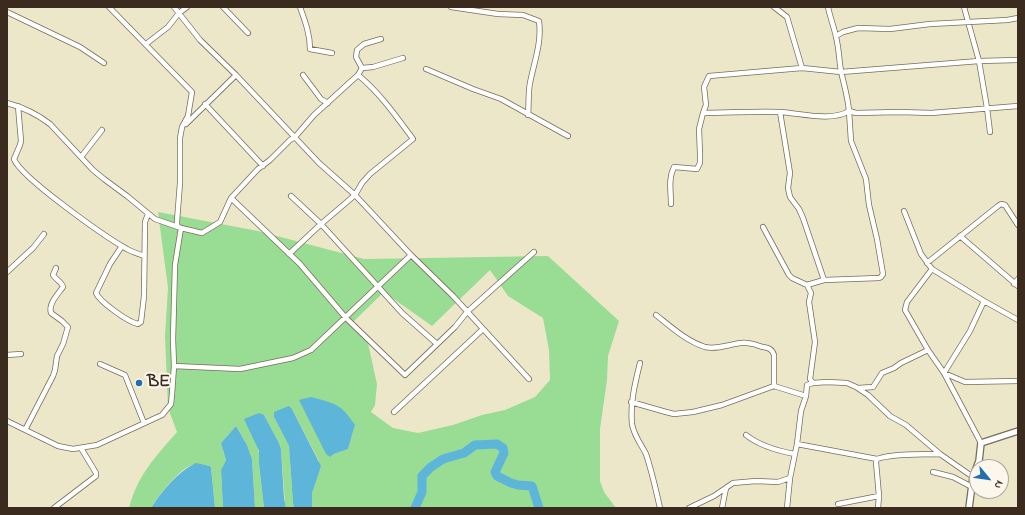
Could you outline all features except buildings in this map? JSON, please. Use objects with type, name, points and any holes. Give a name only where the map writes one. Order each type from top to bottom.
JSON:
[{"type":"street","points":[[109,7],[192,92],[188,116],[182,127],[180,138],[180,183],[177,226],[181,228]]},
{"type":"street","points":[[174,7],[200,40],[236,75],[319,163],[355,195],[411,256],[453,296],[529,379]]},
{"type":"street","points":[[146,44],[168,27],[179,12],[187,7]]},
{"type":"street","points":[[223,7],[248,33]]},
{"type":"street","points":[[300,7],[306,22],[310,40],[310,49],[332,53]]},
{"type":"street","points":[[451,7],[498,14],[523,15],[539,21],[539,47],[530,84],[528,114]]},
{"type":"street","points":[[774,7],[787,17],[802,68]]},
{"type":"street","points":[[806,285],[824,280],[879,278],[883,274],[869,205],[866,179],[851,141],[849,102],[836,36],[828,7]]},
{"type":"street","points":[[964,7],[979,61],[990,132]]},
{"type":"street","points":[[7,12],[80,47],[104,63]]},
{"type":"street","points":[[836,36],[843,32],[858,28],[890,29],[1018,18]]},
{"type":"street","points":[[362,68],[356,57],[357,50],[364,44],[381,39]]},
{"type":"street","points":[[362,68],[373,67],[403,58]]},
{"type":"street","points":[[671,204],[669,182],[674,167],[697,170],[700,163],[699,129],[706,105],[704,86],[709,76],[802,68],[842,72],[979,61],[1018,60]]},
{"type":"street","points":[[7,103],[18,106],[42,118],[50,124],[98,175],[155,219],[181,228],[202,233],[220,222],[230,198],[290,140],[295,138],[314,114],[358,75],[362,68]]},
{"type":"street","points":[[426,69],[473,90],[501,99],[568,136]]},
{"type":"street","points":[[182,127],[236,75]]},
{"type":"street","points":[[303,75],[321,99],[328,103]]},
{"type":"street","points":[[289,254],[355,195],[362,183],[370,174],[413,139],[385,101],[358,75]]},
{"type":"street","points":[[205,104],[263,166]]},
{"type":"street","points":[[18,106],[21,141],[14,159],[15,162],[23,171],[65,207],[128,250],[144,256]]},
{"type":"street","points":[[849,111],[856,113],[931,113],[1018,106]]},
{"type":"street","points":[[703,113],[780,112],[828,116],[844,115],[849,111]]},
{"type":"street","points":[[780,112],[790,173],[788,188],[790,197],[799,209],[803,218],[824,280]]},
{"type":"street","points":[[81,157],[102,130]]},
{"type":"street","points":[[291,196],[321,224],[402,313],[436,344]]},
{"type":"street","points":[[230,198],[300,264],[346,318],[405,375],[455,327],[467,312],[534,252]]},
{"type":"street","points":[[927,263],[1001,204],[1005,205],[1018,225]]},
{"type":"street","points":[[904,210],[918,248],[932,269],[1018,320]]},
{"type":"street","points":[[122,246],[110,264],[96,292],[98,297],[103,302],[127,320],[138,324],[141,322],[143,303],[145,222],[148,214]]},
{"type":"street","points":[[7,421],[58,446],[73,449],[97,444],[162,415],[171,404],[174,366],[172,339],[175,265],[181,228]]},
{"type":"street","points":[[763,228],[789,275],[806,285],[811,294],[809,302],[815,342],[810,379],[812,383]]},
{"type":"street","points":[[7,272],[33,248],[44,234]]},
{"type":"street","points":[[960,236],[1016,285],[1018,279]]},
{"type":"street","points":[[174,366],[240,370],[293,358],[311,350],[411,256]]},
{"type":"street","points":[[25,430],[53,376],[57,356],[68,328],[62,320],[50,313],[54,300],[63,287],[63,284],[55,279],[53,275],[56,268]]},
{"type":"street","points":[[932,269],[907,302],[905,310],[928,350],[944,373],[981,443],[978,459]]},
{"type":"street","points":[[944,373],[970,331],[984,301]]},
{"type":"street","points":[[656,315],[678,333],[704,347],[717,348],[749,343],[769,348],[774,355],[774,386]]},
{"type":"street","points":[[394,412],[483,329]]},
{"type":"street","points":[[858,388],[873,387],[882,373],[928,350]]},
{"type":"street","points":[[7,355],[21,354]]},
{"type":"street","points":[[640,363],[631,402],[632,424],[634,433],[645,453],[651,469],[660,508]]},
{"type":"street","points":[[100,364],[125,374],[144,423]]},
{"type":"street","points":[[944,373],[965,382],[1018,381]]},
{"type":"street","points":[[787,508],[790,478],[797,444],[801,411],[806,396],[807,385],[812,383],[827,382],[847,384],[858,388],[868,395],[890,416],[906,425],[940,454],[969,474]]},
{"type":"street","points":[[631,402],[674,414],[694,412],[722,405],[774,386],[806,396]]},
{"type":"street","points":[[981,443],[1018,431]]},
{"type":"street","points":[[746,435],[755,442],[783,452],[795,454]]},
{"type":"street","points":[[797,444],[877,459],[882,457],[904,455],[940,454]]},
{"type":"street","points":[[54,508],[96,476],[96,473],[81,448]]},
{"type":"street","points":[[877,459],[879,496],[878,508]]},
{"type":"street","points":[[933,472],[953,477],[969,485]]},
{"type":"street","points":[[689,508],[714,496],[733,483],[756,481],[778,482],[790,478]]},
{"type":"street","points":[[722,508],[726,488]]},
{"type":"street","points":[[838,504],[879,496]]},
{"type":"green space","points":[[158,212],[258,231],[364,259],[548,256],[619,321],[608,356],[607,380],[600,429],[600,481],[604,492],[616,508],[312,508],[312,493],[319,461],[292,409],[274,417],[289,446],[294,508],[286,508],[281,449],[264,415],[255,440],[260,456],[259,464],[264,508],[255,508],[252,459],[247,445],[236,426],[221,443],[226,460],[221,470],[223,508],[215,508],[211,466],[197,464],[192,465],[175,477],[151,508],[129,508],[132,497],[142,476],[177,432],[168,408],[165,336],[168,288]],"holes":[[[490,270],[508,296],[543,318],[549,350],[550,380],[535,397],[505,410],[482,415],[453,425],[418,433],[393,428],[371,412],[375,405],[377,384],[368,343],[353,322],[384,292],[432,326]],[[355,425],[348,449],[330,457]]]},
{"type":"water","points":[[311,397],[337,405],[345,412],[355,425],[348,449],[330,457],[326,454],[299,400]]},
{"type":"water","points":[[289,406],[292,409],[321,466],[312,493],[312,508],[294,508],[289,446],[274,417],[274,412]]},
{"type":"water","points":[[259,413],[264,415],[281,449],[286,508],[264,508],[259,451],[244,419]]},
{"type":"water","points":[[236,426],[247,445],[252,459],[255,508],[223,508],[221,470],[226,460],[221,443]]},
{"type":"water","points":[[196,463],[211,467],[215,508],[151,508],[170,482],[182,471]]},
{"type":"waterway","points":[[415,508],[422,492],[422,476],[431,467],[443,459],[464,453],[475,445],[497,444],[503,448],[504,453],[495,472],[497,476],[511,483],[532,486],[539,508]]},
{"type":"place","name":"BE","points":[[139,383]]}]
